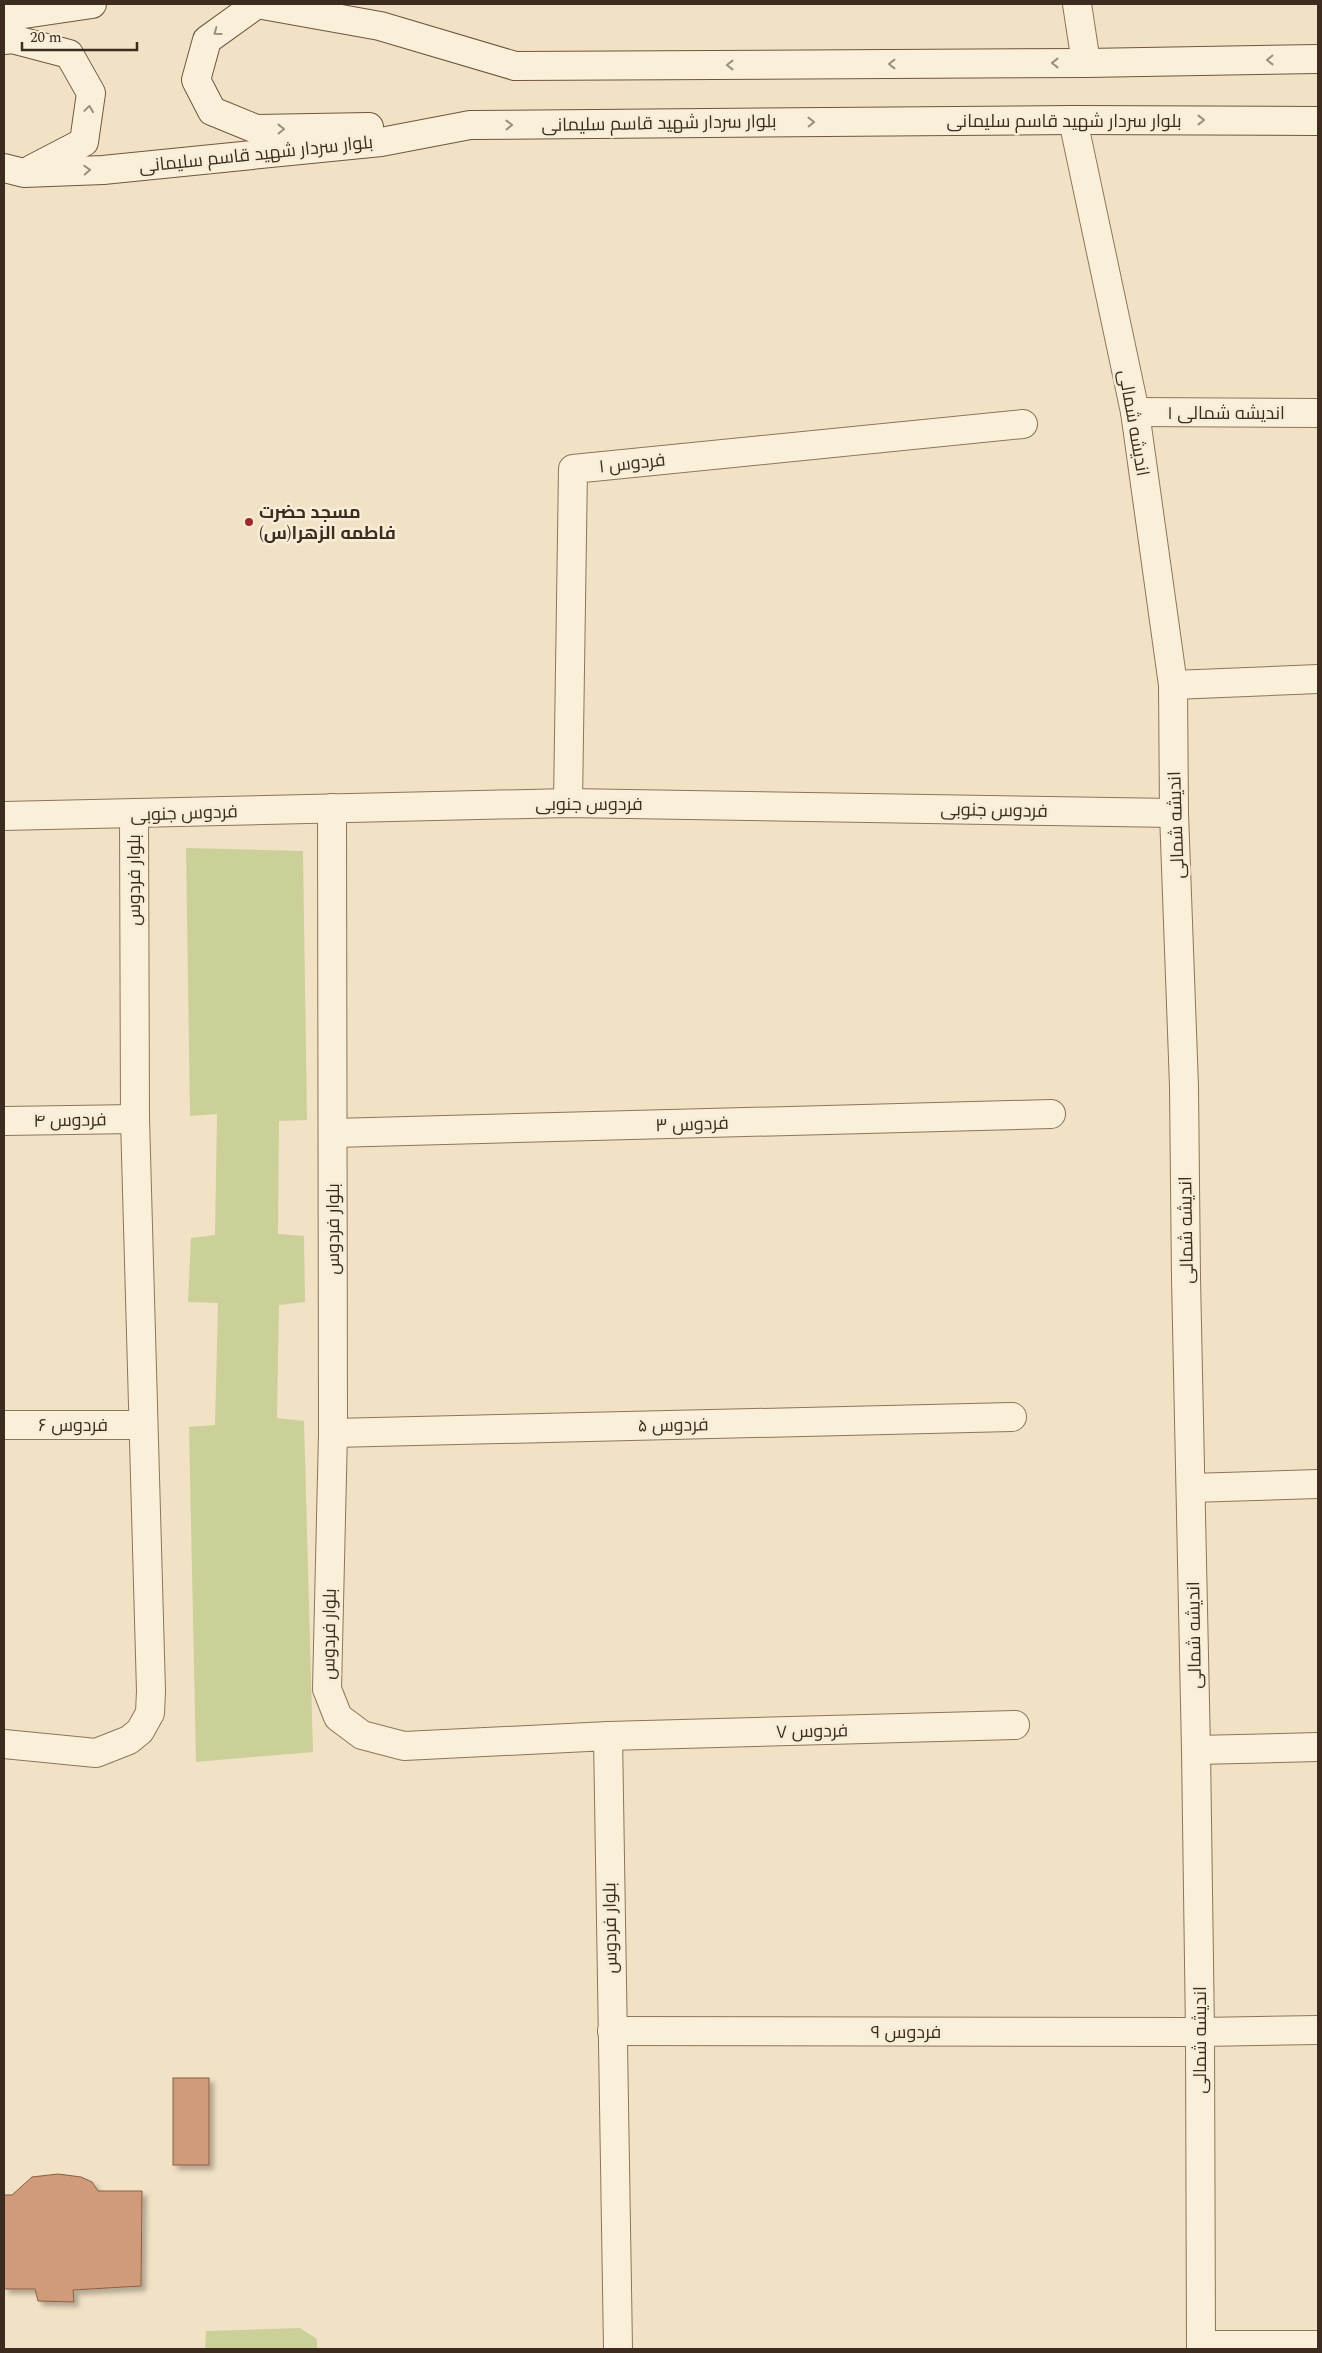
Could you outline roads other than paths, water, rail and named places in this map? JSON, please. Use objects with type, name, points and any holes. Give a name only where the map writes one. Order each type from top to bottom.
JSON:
[{"type":"street","points":[[4,17],[92,4]]},
{"type":"street","points":[[470,125],[256,129],[212,111],[196,80],[207,40],[257,4],[380,26],[515,66],[1086,63],[1318,59]]},
{"type":"street","points":[[1077,4],[1086,63]]},
{"type":"street","points":[[4,40],[12,39],[68,54],[91,93],[84,142],[14,171]]},
{"type":"street","name":"بلوار سردار شهید قاسم سلیمانی","points":[[14,171],[103,170],[381,142],[470,125],[1073,120],[1318,121]]},
{"type":"street","name":"اندیشه شمالی","points":[[1073,120],[1135,412],[1173,685],[1174,813],[1184,1086],[1186,1288],[1196,1750],[1200,2032],[1201,2347]]},
{"type":"street","name":"اندیشه شمالی ۱","points":[[1135,412],[1318,413]]},
{"type":"street","name":"فردوس ۱","points":[[568,803],[573,469],[1024,424]]},
{"type":"street","points":[[1173,685],[1318,679]]},
{"type":"street","name":"فردوس جنوبی","points":[[4,816],[568,803],[1174,813]]},
{"type":"street","name":"بلوار فردوس","points":[[332,808],[334,1433],[327,1689],[338,1717],[362,1735],[404,1746],[608,1736],[618,2349]]},
{"type":"street","name":"بلوار فردوس","points":[[4,1744],[96,1753],[129,1740],[140,1731],[150,1713],[136,1119],[134,814]]},
{"type":"street","name":"فردوس ۳","points":[[334,1133],[1051,1114]]},
{"type":"street","name":"فردوس ۴","points":[[4,1121],[136,1119]]},
{"type":"street","name":"فردوس ۵","points":[[334,1433],[1012,1417]]},
{"type":"street","name":"فردوس ۶","points":[[4,1425],[142,1425]]},
{"type":"street","points":[[1191,1488],[1318,1484]]},
{"type":"street","name":"فردوس ۷","points":[[608,1736],[1015,1726]]},
{"type":"street","points":[[1196,1750],[1318,1747]]},
{"type":"street","name":"فردوس ۹","points":[[612,2031],[1200,2032],[1318,2030]]},
{"type":"street","points":[[1201,2347],[1318,2345]]},
{"type":"place","name":"مسجد حضرت فاطمه الزهرا(س)","points":[[249,522]]}]
